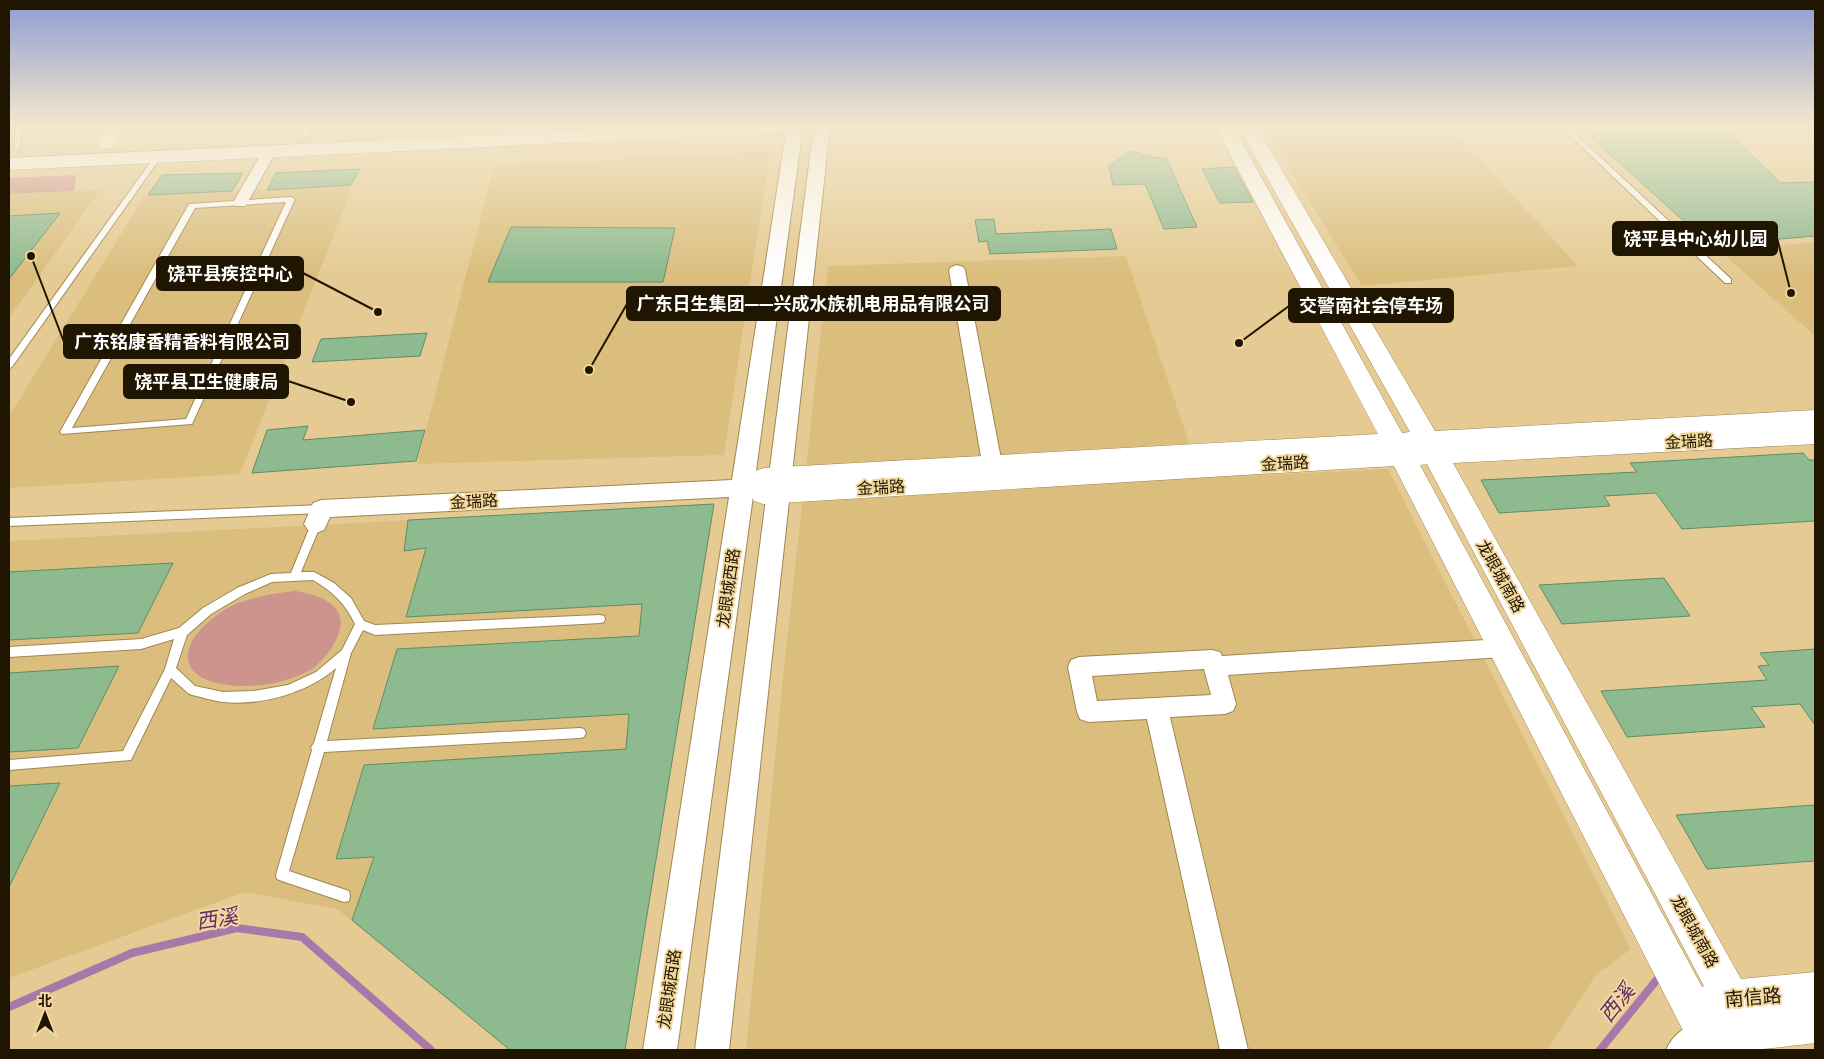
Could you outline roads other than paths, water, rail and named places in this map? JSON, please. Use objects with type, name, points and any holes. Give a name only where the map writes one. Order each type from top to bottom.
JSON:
[{"type":"main road","name":"龙眼城南路","points":[[1251,175],[1503,648],[1693,1029]]},
{"type":"main road","name":"龙眼城南路","points":[[1275,175],[1431,447],[1748,1030]]},
{"type":"main road","name":"金瑞路","points":[[763,486],[764,478],[994,473],[1431,447],[1815,419]]},
{"type":"main road","name":"金瑞路","points":[[1431,447],[1815,435]]},
{"type":"main road","name":"南信路","points":[[1693,1029],[1815,991]]},
{"type":"main road","name":"南信路","points":[[1693,1029],[1748,1030],[1815,1024]]},
{"type":"street","points":[[240,203],[256,175]]},
{"type":"street","name":"龙眼城西路","points":[[660,1050],[787,175]]},
{"type":"street","points":[[712,1050],[816,175]]},
{"type":"street","points":[[957,270],[994,473]]},
{"type":"street","name":"金瑞路","points":[[319,516],[763,486]]},
{"type":"street","points":[[1214,666],[1503,648]]},
{"type":"street","points":[[1212,659],[1225,704],[1156,708],[1088,712],[1079,667],[1212,659]]},
{"type":"street","points":[[1156,708],[1234,1050]]},
{"type":"lane","points":[[9,365],[144,175]]},
{"type":"lane","points":[[1616,175],[1728,282]]},
{"type":"lane","points":[[292,199],[189,422],[65,432],[192,206],[240,203],[292,199]]},
{"type":"lane","points":[[9,522],[319,516],[294,577]]},
{"type":"lane","points":[[9,652],[141,644],[182,632],[207,611],[241,591],[271,578],[314,576],[332,585],[351,604],[360,624],[375,630],[600,619]]},
{"type":"lane","points":[[344,896],[282,875],[317,747],[346,653],[360,624]]},
{"type":"lane","points":[[9,765],[127,756],[170,668],[182,632]]},
{"type":"lane","points":[[170,668],[192,690],[223,697],[254,696],[290,690],[320,675],[346,653]]},
{"type":"lane","points":[[317,747],[580,733]]},
{"type":"waterway","name":"西溪","points":[[9,1007],[132,953],[237,928],[302,937],[431,1050]]},
{"type":"waterway","name":"西溪","points":[[1600,1050],[1659,977]]},
{"type":"place","name":"广东铭康香精香料有限公司","points":[[31,256]]},
{"type":"place","name":"饶平县中心幼儿园","points":[[1791,293]]},
{"type":"place","name":"饶平县疾控中心","points":[[378,312]]},
{"type":"place","name":"交警南社会停车场","points":[[1239,343]]},
{"type":"place","name":"广东日生集团——兴成水族机电用品有限公司","points":[[589,370]]},
{"type":"place","name":"饶平县卫生健康局","points":[[351,402]]}]
